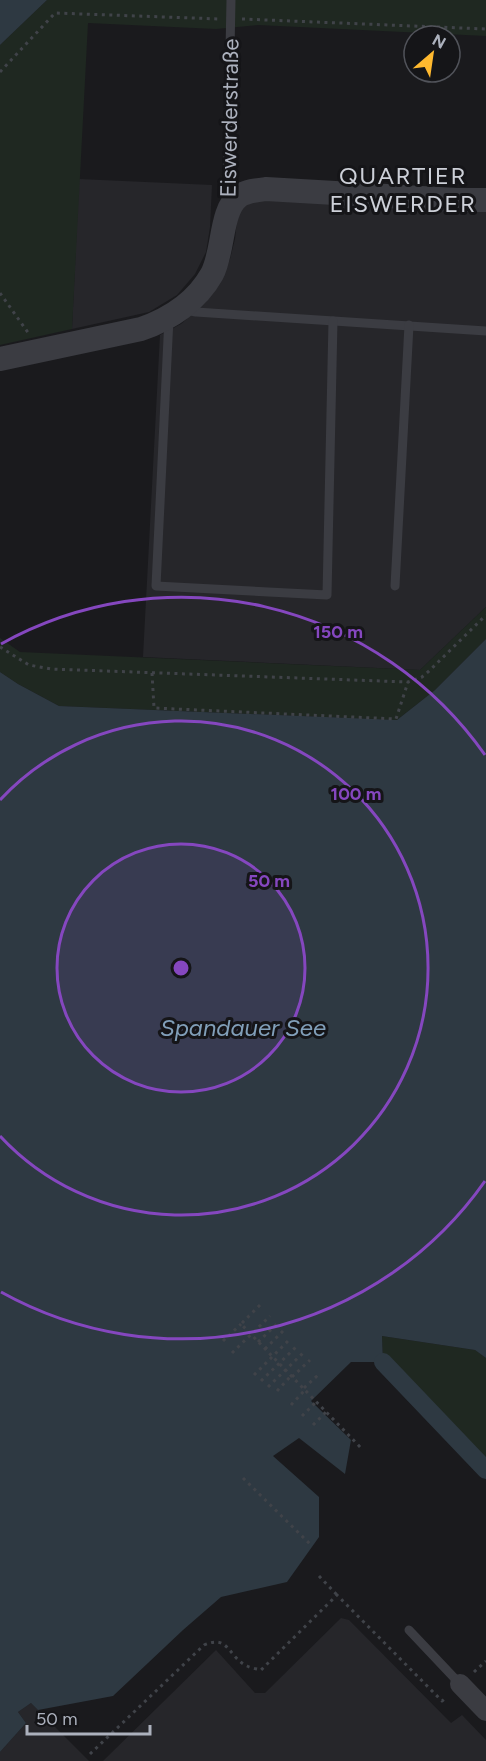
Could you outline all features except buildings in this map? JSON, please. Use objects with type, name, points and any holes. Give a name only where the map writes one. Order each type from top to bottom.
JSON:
[{"type":"street","name":"Eiswerderstraße","points":[[0,359],[141,329],[161,322],[176,313],[199,292],[213,273],[232,204],[239,196],[251,191],[266,189],[486,200]]},
{"type":"street","points":[[460,1684],[486,1711]]},
{"type":"lane","name":"Eiswerderstraße","points":[[227,216],[231,0]]},
{"type":"lane","points":[[333,321],[327,595],[156,586],[176,313],[196,312],[486,331]]},
{"type":"lane","points":[[395,586],[409,325]]},
{"type":"lane","points":[[409,1630],[460,1684]]},
{"type":"path","points":[[0,293],[34,340]]},
{"type":"path","points":[[0,646],[23,662],[38,668],[408,682],[429,671],[486,615]]},
{"type":"path","points":[[152,672],[154,708],[396,719],[408,682]]},
{"type":"path","points":[[223,1341],[260,1305]]},
{"type":"path","points":[[232,1353],[270,1316]]},
{"type":"path","points":[[258,1342],[278,1323]]},
{"type":"path","points":[[241,1324],[363,1450]]},
{"type":"path","points":[[265,1349],[284,1330]]},
{"type":"path","points":[[254,1375],[291,1338]]},
{"type":"path","points":[[261,1381],[297,1346]]},
{"type":"path","points":[[268,1387],[303,1353]]},
{"type":"path","points":[[277,1391],[310,1360]]},
{"type":"path","points":[[291,1405],[318,1375]]},
{"type":"path","points":[[302,1416],[316,1402]]},
{"type":"path","points":[[313,1425],[326,1412]]},
{"type":"path","points":[[243,1478],[312,1546]]},
{"type":"path","points":[[319,1576],[442,1701],[460,1684]]},
{"type":"path","points":[[90,1754],[204,1645],[213,1641],[221,1641],[246,1666],[261,1670],[337,1595]]},
{"type":"shaded area","points":[[47,0],[486,0],[486,36],[462,35],[462,24],[402,24],[402,32],[258,25],[216,29],[88,23],[72,329],[0,345],[0,45]]},
{"type":"shaded area","points":[[79,179],[212,185],[206,252],[195,274],[177,295],[149,312],[72,329]]},
{"type":"shaded area","points":[[253,200],[486,210],[486,607],[420,670],[143,657],[160,335],[181,324],[206,302],[225,272],[230,259],[238,211]]},
{"type":"shaded area","points":[[486,607],[486,639],[435,690],[397,720],[59,706],[0,672],[0,638],[20,652],[420,670]]},
{"type":"shaded area","points":[[382,1336],[475,1350],[486,1358],[486,1470],[383,1362]]},
{"type":"shaded area","points":[[341,1618],[349,1620],[451,1723],[462,1715],[486,1740],[486,1761],[103,1761],[216,1650],[255,1693],[265,1693]]},
{"type":"shaded area","points":[[31,1703],[89,1761],[0,1761],[0,1752],[26,1723],[18,1712]]},
{"type":"water","points":[[0,0],[47,0],[0,45]]},
{"type":"water","name":"Spandauer See","points":[[486,639],[486,1358],[475,1350],[382,1336],[383,1362],[351,1362],[311,1401],[351,1440],[345,1474],[299,1438],[273,1456],[319,1497],[319,1537],[287,1582],[221,1597],[113,1696],[38,1710],[31,1703],[18,1712],[26,1723],[0,1752],[0,672],[59,706],[397,720],[435,690]]},
{"type":"waterway","points":[[383,1362],[486,1470]]},
{"type":"district","name":"QUARTIER EISWERDER","points":[[403,190]]}]
